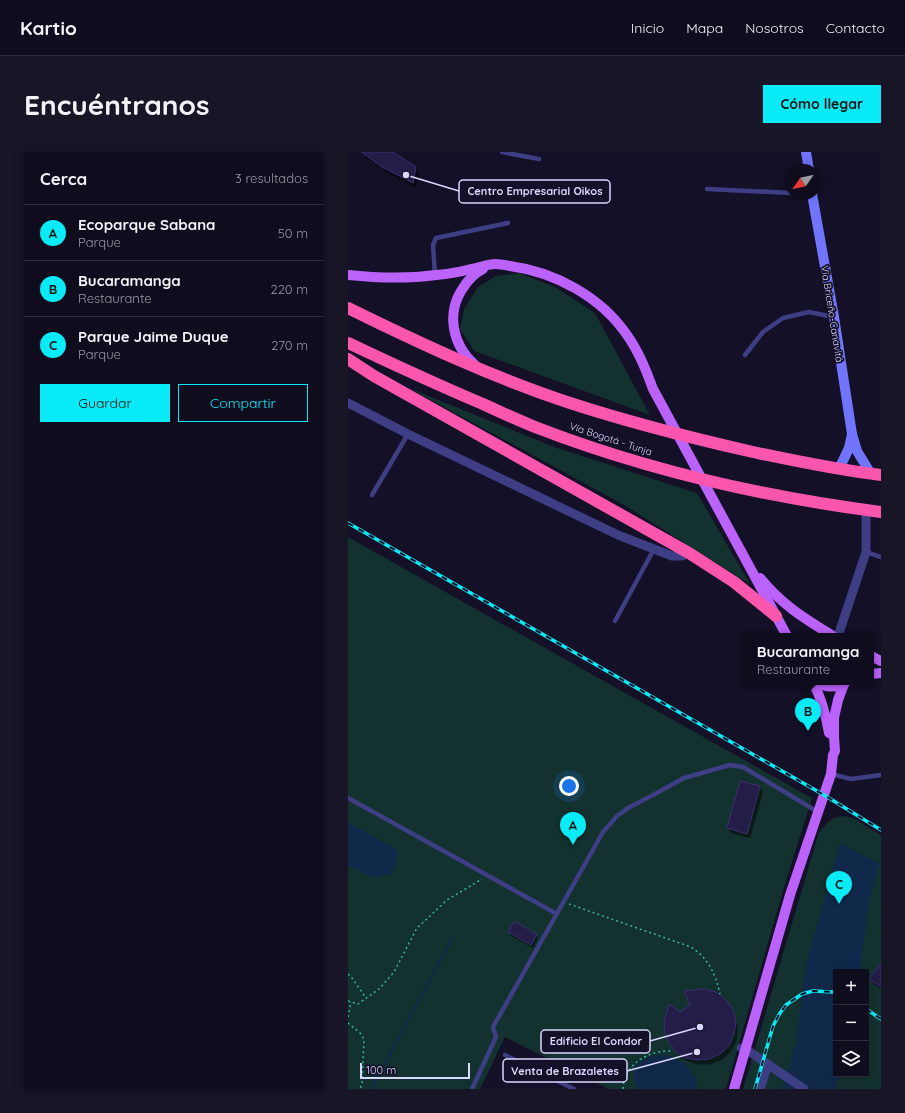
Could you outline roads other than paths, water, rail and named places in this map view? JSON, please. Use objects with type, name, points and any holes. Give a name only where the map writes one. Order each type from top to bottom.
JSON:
[{"type":"highway","points":[[348,308],[479,369],[566,402],[702,441],[806,464],[876,475]]},
{"type":"highway","name":"Vía Bogotá - Tunja","points":[[348,343],[413,374],[535,427],[630,460],[715,482],[783,496],[881,512]]},
{"type":"highway","points":[[348,359],[380,380],[689,553],[734,582],[776,616]]},
{"type":"main road","points":[[806,152],[807,164]]},
{"type":"main road","name":"Vía Briceño-Canavitá","points":[[813,200],[834,317],[852,434]]},
{"type":"main road","points":[[479,369],[467,358],[458,344],[453,328],[453,311],[458,295],[467,281],[480,270],[495,264]]},
{"type":"main road","points":[[348,275],[402,278],[465,271],[495,264],[525,268],[554,277],[582,292],[606,311],[626,334],[642,360],[653,389],[785,633]]},
{"type":"main road","points":[[839,469],[849,448],[852,434]]},
{"type":"main road","points":[[852,434],[858,451],[876,475]]},
{"type":"main road","points":[[744,556],[750,560],[759,576],[772,592],[784,603],[828,633]]},
{"type":"main road","points":[[816,685],[827,717],[830,750],[833,755]]},
{"type":"main road","points":[[823,685],[832,687],[838,685]]},
{"type":"main road","points":[[734,1089],[790,895],[831,774],[833,755],[835,751],[834,718],[838,700],[844,685]]},
{"type":"street","points":[[348,403],[408,434],[618,535],[672,556],[682,556],[689,553]]},
{"type":"street","points":[[839,633],[866,552],[866,510]]},
{"type":"street","points":[[741,1048],[768,1064],[804,1089]]},
{"type":"street","points":[[760,1089],[768,1064]]},
{"type":"lane","points":[[502,152],[539,159]]},
{"type":"lane","points":[[707,189],[785,193]]},
{"type":"lane","points":[[435,275],[433,245],[436,238],[508,223]]},
{"type":"lane","points":[[745,355],[763,332],[783,318],[808,312],[834,317]]},
{"type":"lane","points":[[372,495],[408,434]]},
{"type":"lane","points":[[614,621],[654,549]]},
{"type":"lane","points":[[866,552],[881,557]]},
{"type":"lane","points":[[472,1089],[496,1037],[493,1026],[603,832],[617,816],[628,808],[684,778],[730,765],[743,767],[818,812]]},
{"type":"lane","points":[[831,774],[851,779],[881,775]]},
{"type":"lane","points":[[348,798],[557,914]]},
{"type":"lane","points":[[505,1055],[574,1089]]},
{"type":"water","points":[[348,822],[397,850],[397,861],[391,874],[372,877],[348,865]]},
{"type":"water","points":[[840,843],[879,864],[868,907],[860,969],[833,969],[833,1077],[841,1077],[836,1081],[836,1089],[782,1089],[796,1044],[806,965]]},
{"type":"water","points":[[658,1055],[668,1055],[685,1063],[697,1080],[696,1089],[638,1089],[634,1077],[636,1066],[642,1060]]},
{"type":"waterway","points":[[371,1089],[453,937]]},
{"type":"railway","points":[[348,523],[824,795],[881,830]]},
{"type":"railway","points":[[755,1089],[773,1026],[786,1005],[802,994],[813,991],[833,992]]},
{"type":"railway","points":[[869,1011],[881,1019]]},
{"type":"place","name":"Centro Empresarial Oikos","points":[[406,175]]},
{"type":"place","name":"Bucaramanga","points":[[808,731]]},
{"type":"place","name":"Ecoparque Sabana","points":[[573,845]]},
{"type":"place","name":"Parque Jaime Duque","points":[[839,904]]},
{"type":"place","name":"Edificio El Condor","points":[[700,1027]]},
{"type":"place","name":"Venta de Brazaletes","points":[[697,1052]]}]
